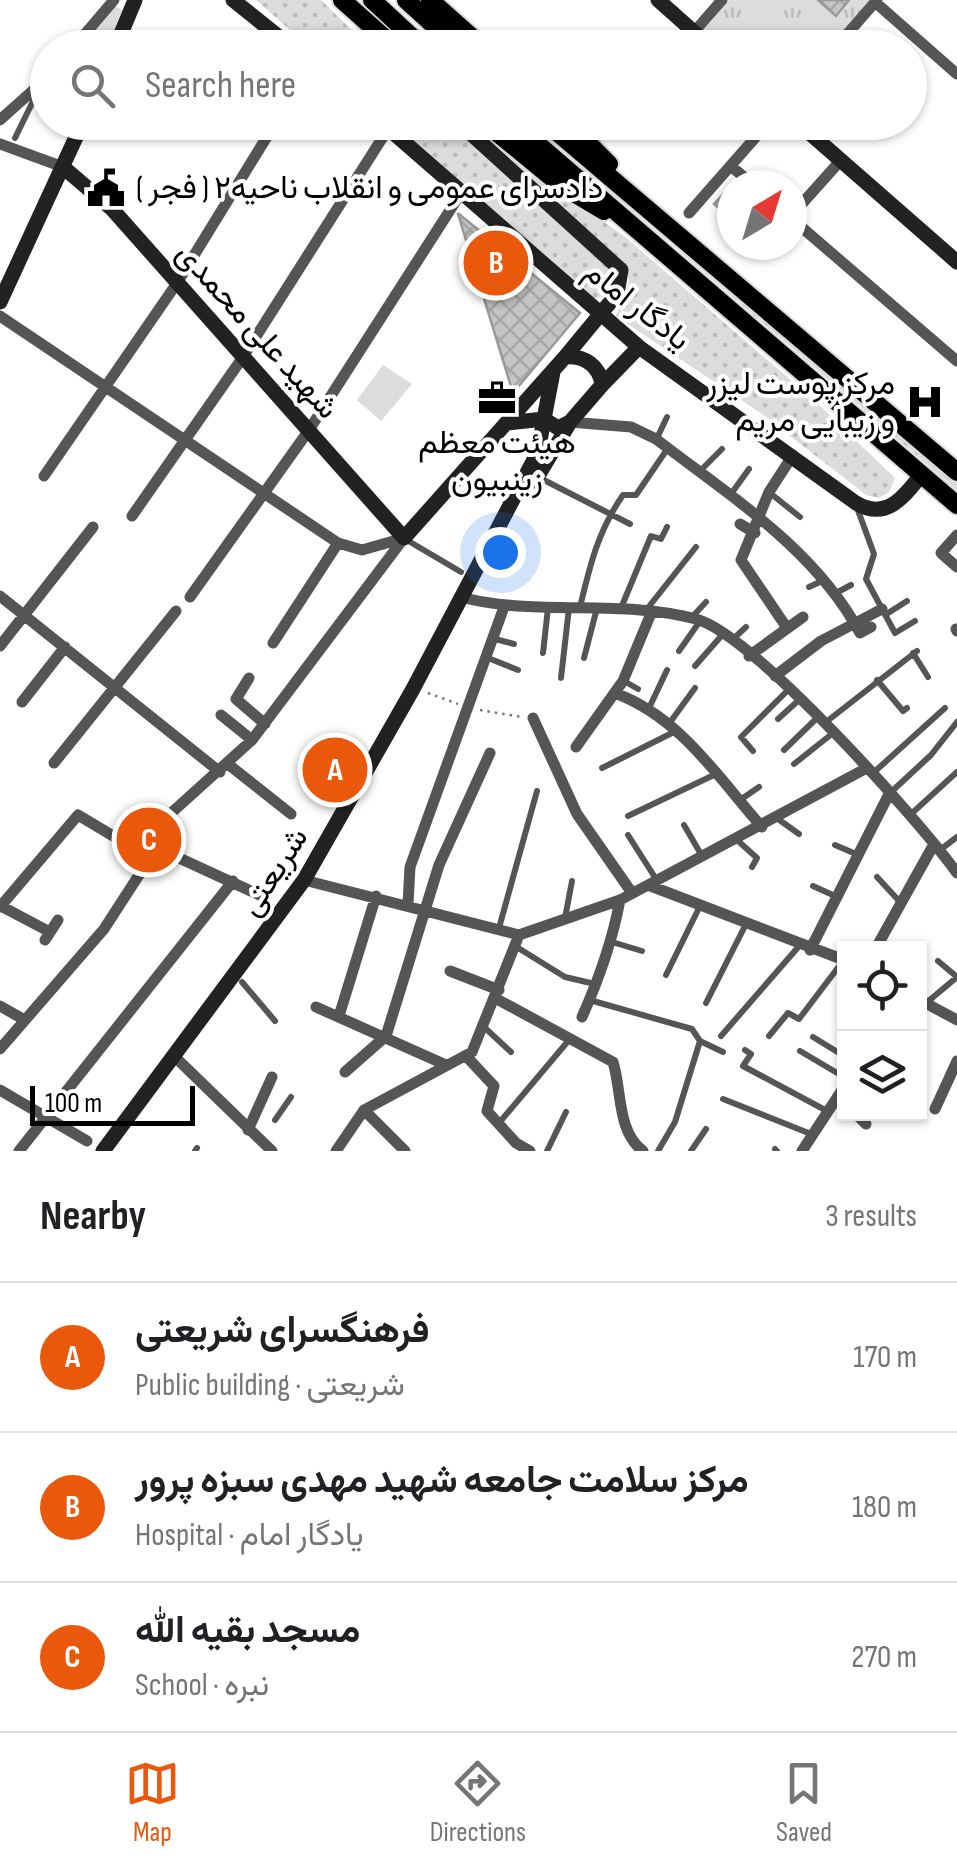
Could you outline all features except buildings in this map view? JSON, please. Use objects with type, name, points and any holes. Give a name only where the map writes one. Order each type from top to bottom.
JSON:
[{"type":"main road","points":[[342,0],[382,30]]},
{"type":"main road","points":[[372,0],[391,30]]},
{"type":"main road","points":[[372,0],[391,30]]},
{"type":"main road","points":[[406,0],[439,30]]},
{"type":"main road","points":[[430,0],[464,30]]},
{"type":"main road","points":[[506,140],[562,186],[650,239]]},
{"type":"main road","points":[[533,140],[957,505]]},
{"type":"main road","points":[[572,140],[955,466]]},
{"type":"street","points":[[88,30],[114,0]]},
{"type":"street","points":[[122,30],[135,0]]},
{"type":"street","points":[[233,0],[272,30]]},
{"type":"street","points":[[249,0],[278,30]]},
{"type":"street","points":[[658,0],[692,30]]},
{"type":"street","points":[[696,30],[722,0]]},
{"type":"street","points":[[851,30],[876,1],[908,30]]},
{"type":"street","points":[[927,47],[957,74]]},
{"type":"street","points":[[0,120],[30,93]]},
{"type":"street","points":[[0,302],[75,140]]},
{"type":"street","points":[[44,476],[177,282],[265,140]]},
{"type":"street","points":[[132,516],[243,357],[376,140]]},
{"type":"street","name":"یادگار امام","points":[[407,140],[433,157],[461,193],[599,315],[856,504]]},
{"type":"street","points":[[0,1049],[104,930],[151,852],[159,824],[200,784],[224,769],[266,724],[404,538],[553,372],[621,287],[623,278],[616,262],[478,140]]},
{"type":"street","points":[[689,213],[753,140]]},
{"type":"street","points":[[818,140],[957,262]]},
{"type":"street","points":[[0,144],[64,167]]},
{"type":"street","points":[[807,199],[841,160]]},
{"type":"street","points":[[731,166],[736,170]]},
{"type":"street","name":"شهید علی محمدی","points":[[64,167],[112,208],[404,538]]},
{"type":"street","points":[[190,598],[309,430],[461,193]]},
{"type":"street","points":[[807,224],[957,361]]},
{"type":"street","points":[[0,316],[338,542],[362,550],[404,538]]},
{"type":"street","name":"شریعتی","points":[[178,1059],[242,982],[308,881],[422,691],[469,599],[570,422],[639,347]]},
{"type":"street","points":[[565,358],[587,361],[601,376],[602,386]]},
{"type":"street","name":"شریعتی","points":[[112,1148],[308,881],[528,473],[553,372]]},
{"type":"street","points":[[507,423],[544,420],[558,428],[570,422],[631,427],[656,439],[760,519],[825,579],[860,633],[871,627]]},
{"type":"street","points":[[787,628],[741,560],[769,492],[793,455]]},
{"type":"street","points":[[856,504],[874,511],[887,508],[904,497],[921,474]]},
{"type":"street","points":[[740,524],[755,533]]},
{"type":"street","points":[[0,646],[93,527]]},
{"type":"street","points":[[957,535],[941,553],[957,567]]},
{"type":"street","points":[[273,642],[338,542]]},
{"type":"street","points":[[0,596],[224,769],[291,814]]},
{"type":"street","points":[[469,599],[504,607],[650,610],[696,619],[727,638],[801,698],[957,873]]},
{"type":"street","points":[[408,904],[410,867],[504,607]]},
{"type":"street","points":[[576,747],[624,681],[650,610]]},
{"type":"street","points":[[54,763],[176,612]]},
{"type":"street","points":[[775,676],[821,640],[883,612]]},
{"type":"street","points":[[749,656],[802,618]]},
{"type":"street","points":[[22,702],[64,648]]},
{"type":"street","points":[[249,678],[236,700],[266,724]]},
{"type":"street","points":[[615,693],[650,706],[674,726],[762,827]]},
{"type":"street","points":[[221,715],[252,740]]},
{"type":"street","points":[[533,718],[560,784],[626,896],[593,1000],[582,1017]]},
{"type":"street","points":[[344,1072],[386,1036],[439,864],[490,753]]},
{"type":"street","points":[[336,1151],[364,1110],[466,1056],[484,1027],[518,941],[626,896],[868,772]]},
{"type":"street","points":[[805,947],[889,794]]},
{"type":"street","points":[[51,931],[1,907],[78,815],[151,852],[232,881],[266,898]]},
{"type":"street","points":[[880,941],[937,847]]},
{"type":"street","points":[[19,1151],[232,881]]},
{"type":"street","points":[[308,881],[499,928],[518,941]]},
{"type":"street","points":[[652,883],[700,906],[837,958]]},
{"type":"street","points":[[339,1016],[376,896]]},
{"type":"street","points":[[450,971],[613,1062],[638,1147]]},
{"type":"street","points":[[0,1006],[24,1019]]},
{"type":"street","points":[[316,1007],[446,1065]]},
{"type":"street","points":[[927,1008],[957,1020]]},
{"type":"street","points":[[466,1056],[494,1086],[487,1111],[530,1151]]},
{"type":"street","points":[[178,1059],[272,1151]]},
{"type":"street","points":[[935,1109],[957,1061]]},
{"type":"street","points":[[248,1130],[272,1077]]},
{"type":"street","points":[[0,1090],[87,1141]]},
{"type":"street","points":[[802,1151],[837,1100]]},
{"type":"street","points":[[364,1110],[405,1151]]},
{"type":"street","points":[[863,1121],[866,1124]]},
{"type":"lane","points":[[15,138],[30,109]]},
{"type":"lane","points":[[656,439],[667,417]]},
{"type":"lane","points":[[561,678],[574,608],[594,543],[623,495],[636,495],[668,448]]},
{"type":"lane","points":[[699,472],[722,449]]},
{"type":"lane","points":[[731,495],[749,469]]},
{"type":"lane","points":[[537,476],[630,524]]},
{"type":"lane","points":[[769,492],[800,517]]},
{"type":"lane","points":[[856,504],[874,554],[866,579],[894,633],[915,621]]},
{"type":"lane","points":[[620,609],[651,536],[660,539],[667,527]]},
{"type":"lane","points":[[404,538],[461,572]]},
{"type":"lane","points":[[650,610],[696,547]]},
{"type":"lane","points":[[809,587],[825,579]]},
{"type":"lane","points":[[836,594],[851,585]]},
{"type":"lane","points":[[883,612],[907,601]]},
{"type":"lane","points":[[679,651],[706,602]]},
{"type":"lane","points":[[584,658],[597,607]]},
{"type":"lane","points":[[542,653],[548,608]]},
{"type":"lane","points":[[695,666],[746,627]]},
{"type":"lane","points":[[495,639],[514,644]]},
{"type":"lane","points":[[784,750],[825,725],[915,652],[928,677]]},
{"type":"lane","points":[[488,658],[518,670]]},
{"type":"lane","points":[[650,706],[667,670]]},
{"type":"lane","points":[[877,680],[903,711],[907,708]]},
{"type":"lane","points":[[624,681],[638,689]]},
{"type":"lane","points":[[602,768],[674,726],[695,688]]},
{"type":"lane","points":[[753,751],[741,738],[790,688]]},
{"type":"lane","points":[[778,719],[801,698]]},
{"type":"lane","points":[[868,772],[945,708]]},
{"type":"lane","points":[[889,794],[931,755],[957,722]]},
{"type":"lane","points":[[794,764],[825,725]]},
{"type":"lane","points":[[909,816],[957,772]]},
{"type":"lane","points":[[628,816],[716,774]]},
{"type":"lane","points":[[739,801],[759,787]]},
{"type":"lane","points":[[499,928],[537,791]]},
{"type":"lane","points":[[778,819],[800,834]]},
{"type":"lane","points":[[684,825],[703,857]]},
{"type":"lane","points":[[628,835],[652,883]]},
{"type":"lane","points":[[937,847],[957,837]]},
{"type":"lane","points":[[736,840],[757,858],[752,867]]},
{"type":"lane","points":[[835,844],[856,854]]},
{"type":"lane","points":[[877,877],[902,904]]},
{"type":"lane","points":[[564,919],[572,881]]},
{"type":"lane","points":[[813,886],[835,896]]},
{"type":"lane","points":[[666,975],[700,906]]},
{"type":"lane","points":[[706,1003],[746,922]]},
{"type":"lane","points":[[518,941],[565,977],[598,984]]},
{"type":"lane","points":[[612,942],[642,951]]},
{"type":"lane","points":[[721,1036],[805,947]]},
{"type":"lane","points":[[927,1000],[957,977],[938,961]]},
{"type":"lane","points":[[769,1036],[788,1013],[799,1019],[837,969]]},
{"type":"lane","points":[[242,982],[275,1021]]},
{"type":"lane","points":[[593,1000],[692,1029],[700,1041],[723,1052]]},
{"type":"lane","points":[[484,1027],[511,1052]]},
{"type":"lane","points":[[813,1037],[837,1052]]},
{"type":"lane","points":[[498,1125],[569,1040]]},
{"type":"lane","points":[[658,1151],[676,1122],[700,1041]]},
{"type":"lane","points":[[745,1050],[751,1054],[743,1066],[827,1111]]},
{"type":"lane","points":[[800,1050],[837,1073]]},
{"type":"lane","points":[[264,1092],[283,1107]]},
{"type":"lane","points":[[275,1120],[291,1097]]},
{"type":"lane","points":[[722,1100],[812,1134]]},
{"type":"lane","points":[[547,1151],[566,1112]]},
{"type":"lane","points":[[691,1151],[706,1128]]},
{"type":"green space","points":[[256,0],[321,0],[352,30],[290,30]]},
{"type":"green space","points":[[729,0],[871,0],[845,30],[704,30]]},
{"type":"green space","points":[[114,5],[122,10],[114,30],[94,30]]},
{"type":"green space","points":[[411,140],[468,140],[614,269],[613,288],[606,296],[592,299]]},
{"type":"green space","points":[[483,140],[624,236],[815,401],[895,478],[889,492],[879,498],[866,495],[762,414],[616,316],[629,281],[623,262]]},
{"type":"green space","points":[[686,250],[957,484],[957,490],[683,254]]},
{"type":"green space","points":[[383,365],[412,384],[381,421],[357,400]]},
{"type":"place","name":"دادسرای عمومی و انقلاب ناحیه۲ ( فجر )","points":[[106,188]]},
{"type":"place","name":"مرکز سلامت جامعه شهید مهدی سبزه پرور","points":[[496,263]]},
{"type":"place","name":"هیئت معظم زینبیون","points":[[497,398]]},
{"type":"place","name":"مرکز پوست لیزر و زیبایی مریم","points":[[925,402]]},
{"type":"place","name":"فرهنگسرای شریعتی","points":[[335,770]]},
{"type":"place","name":"مسجد بقیه الله","points":[[149,840]]}]
